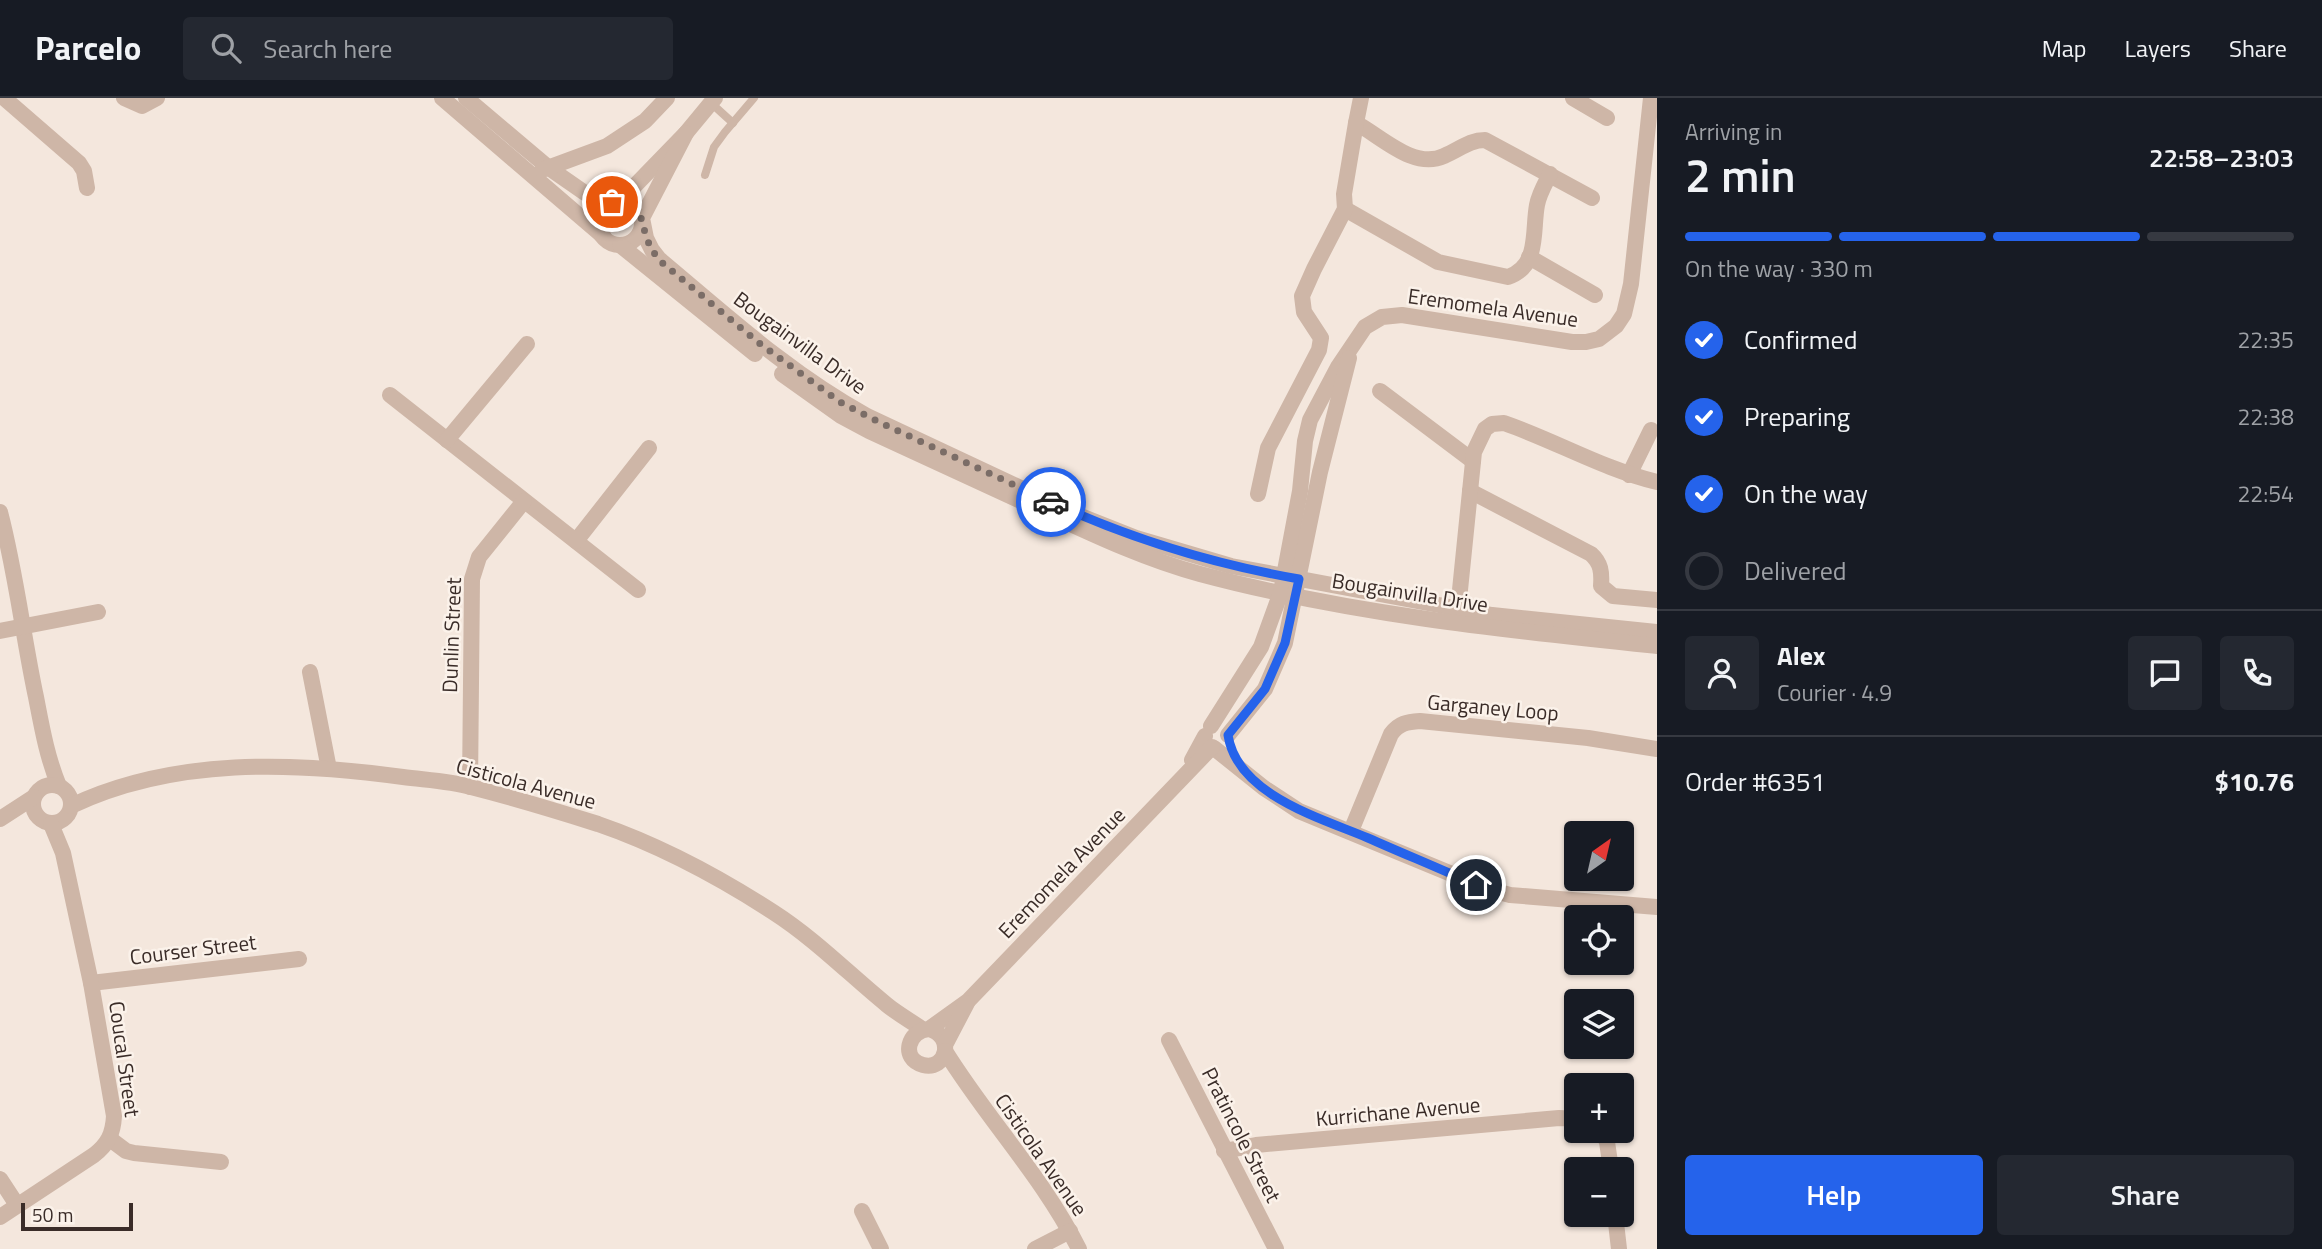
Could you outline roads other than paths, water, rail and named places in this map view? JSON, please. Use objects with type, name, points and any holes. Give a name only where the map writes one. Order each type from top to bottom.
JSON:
[{"type":"street","points":[[4,98],[79,163],[84,171],[87,188]]},
{"type":"street","points":[[124,98],[142,106],[157,98]]},
{"type":"street","name":"Bougainvilla Drive","points":[[442,98],[604,237],[620,246],[802,389],[841,416],[897,438],[1079,522],[1141,554],[1199,574],[1492,615],[1657,632]]},
{"type":"street","points":[[466,98],[549,168],[595,198],[634,206],[642,218]]},
{"type":"street","points":[[530,174],[607,146],[645,121],[667,98]]},
{"type":"street","points":[[1258,494],[1268,448],[1319,350],[1321,338],[1304,312],[1302,296],[1345,209],[1344,194],[1361,98]]},
{"type":"street","points":[[1573,98],[1607,118]]},
{"type":"street","name":"Eremomela Avenue","points":[[925,1029],[968,1001],[1265,689],[1285,643],[1307,430],[1330,381],[1365,327],[1390,315],[1414,316],[1586,342],[1608,333],[1624,314],[1631,284],[1651,98]]},
{"type":"street","points":[[604,237],[598,224],[602,211],[612,202],[620,201],[686,134],[713,100]]},
{"type":"street","points":[[1356,123],[1415,158],[1427,162],[1442,158],[1468,143],[1485,140],[1592,198]]},
{"type":"street","points":[[620,246],[637,237],[642,218],[686,134]]},
{"type":"street","points":[[1345,209],[1438,262],[1508,277],[1518,274],[1533,251],[1537,202],[1550,174]]},
{"type":"street","name":"Bougainvilla Drive","points":[[642,218],[646,238],[659,260],[759,343],[840,402],[897,438]]},
{"type":"street","points":[[1529,257],[1595,295]]},
{"type":"street","points":[[447,440],[527,344]]},
{"type":"street","name":"Eremomela Avenue","points":[[1216,738],[1290,586],[1351,348]]},
{"type":"street","points":[[1380,391],[1473,461]]},
{"type":"street","points":[[390,395],[638,590]]},
{"type":"street","points":[[1460,590],[1474,452],[1485,429],[1493,424],[1504,423],[1629,475],[1657,482]]},
{"type":"street","points":[[1629,475],[1651,430]]},
{"type":"street","points":[[576,541],[649,448]]},
{"type":"street","points":[[1470,491],[1591,554],[1598,560],[1602,572],[1601,586],[1606,592],[1613,596],[1657,600]]},
{"type":"street","name":"Dunlin Street","points":[[470,787],[472,579],[480,557],[524,501]]},
{"type":"street","points":[[0,512],[48,758],[62,788],[71,800],[69,812],[57,823],[0,819]]},
{"type":"street","name":"Bougainvilla Drive","points":[[1290,586],[1462,624],[1657,646]]},
{"type":"street","points":[[0,631],[98,612]]},
{"type":"street","points":[[1254,659],[1273,670]]},
{"type":"street","points":[[310,671],[328,769]]},
{"type":"street","name":"Garganey Loop","points":[[1351,831],[1386,745],[1396,727],[1408,722],[1625,742],[1657,749]]},
{"type":"street","points":[[1216,738],[1241,768],[1299,811],[1476,885],[1500,893],[1657,907]]},
{"type":"street","points":[[45,822],[33,809],[48,758]]},
{"type":"street","name":"Cisticola Avenue","points":[[69,812],[102,792],[155,777],[218,768],[359,771],[470,787],[599,825],[666,852],[773,912],[823,948],[888,1006],[925,1029]]},
{"type":"street","points":[[0,819],[37,792],[53,785],[62,788]]},
{"type":"street","name":"Cisticola Avenue","points":[[62,788],[102,792]]},
{"type":"street","name":"Coucal Street","points":[[63,853],[69,812]]},
{"type":"street","name":"Coucal Street","points":[[0,1217],[94,1155],[104,1147],[113,1130],[114,1116],[91,983],[63,853],[45,822]]},
{"type":"street","name":"Courser Street","points":[[91,983],[299,959]]},
{"type":"street","name":"Eremomela Avenue","points":[[945,1048],[968,1001]]},
{"type":"street","name":"Cisticola Avenue","points":[[888,1006],[909,1041]]},
{"type":"street","points":[[925,1029],[940,1034],[945,1048],[943,1057],[926,1066],[914,1060],[910,1054],[909,1041],[912,1035],[925,1029]]},
{"type":"street","name":"Pratincole Street","points":[[1169,1040],[1276,1249]]},
{"type":"street","name":"Cisticola Avenue","points":[[945,1048],[967,1086],[1005,1135],[1070,1231],[1079,1249]]},
{"type":"street","name":"Cisticola Avenue","points":[[932,1065],[967,1086]]},
{"type":"street","name":"Kurrichane Avenue","points":[[1224,1151],[1310,1140],[1564,1118]]},
{"type":"street","points":[[110,1139],[125,1151],[134,1153],[221,1162]]},
{"type":"street","points":[[0,1179],[17,1205]]},
{"type":"street","points":[[862,1211],[881,1249]]},
{"type":"street","points":[[1616,1227],[1619,1249]]},
{"type":"street","points":[[1035,1249],[1070,1231]]},
{"type":"lane","points":[[705,175],[714,147],[754,98]]},
{"type":"lane","points":[[713,100],[733,123]]}]
